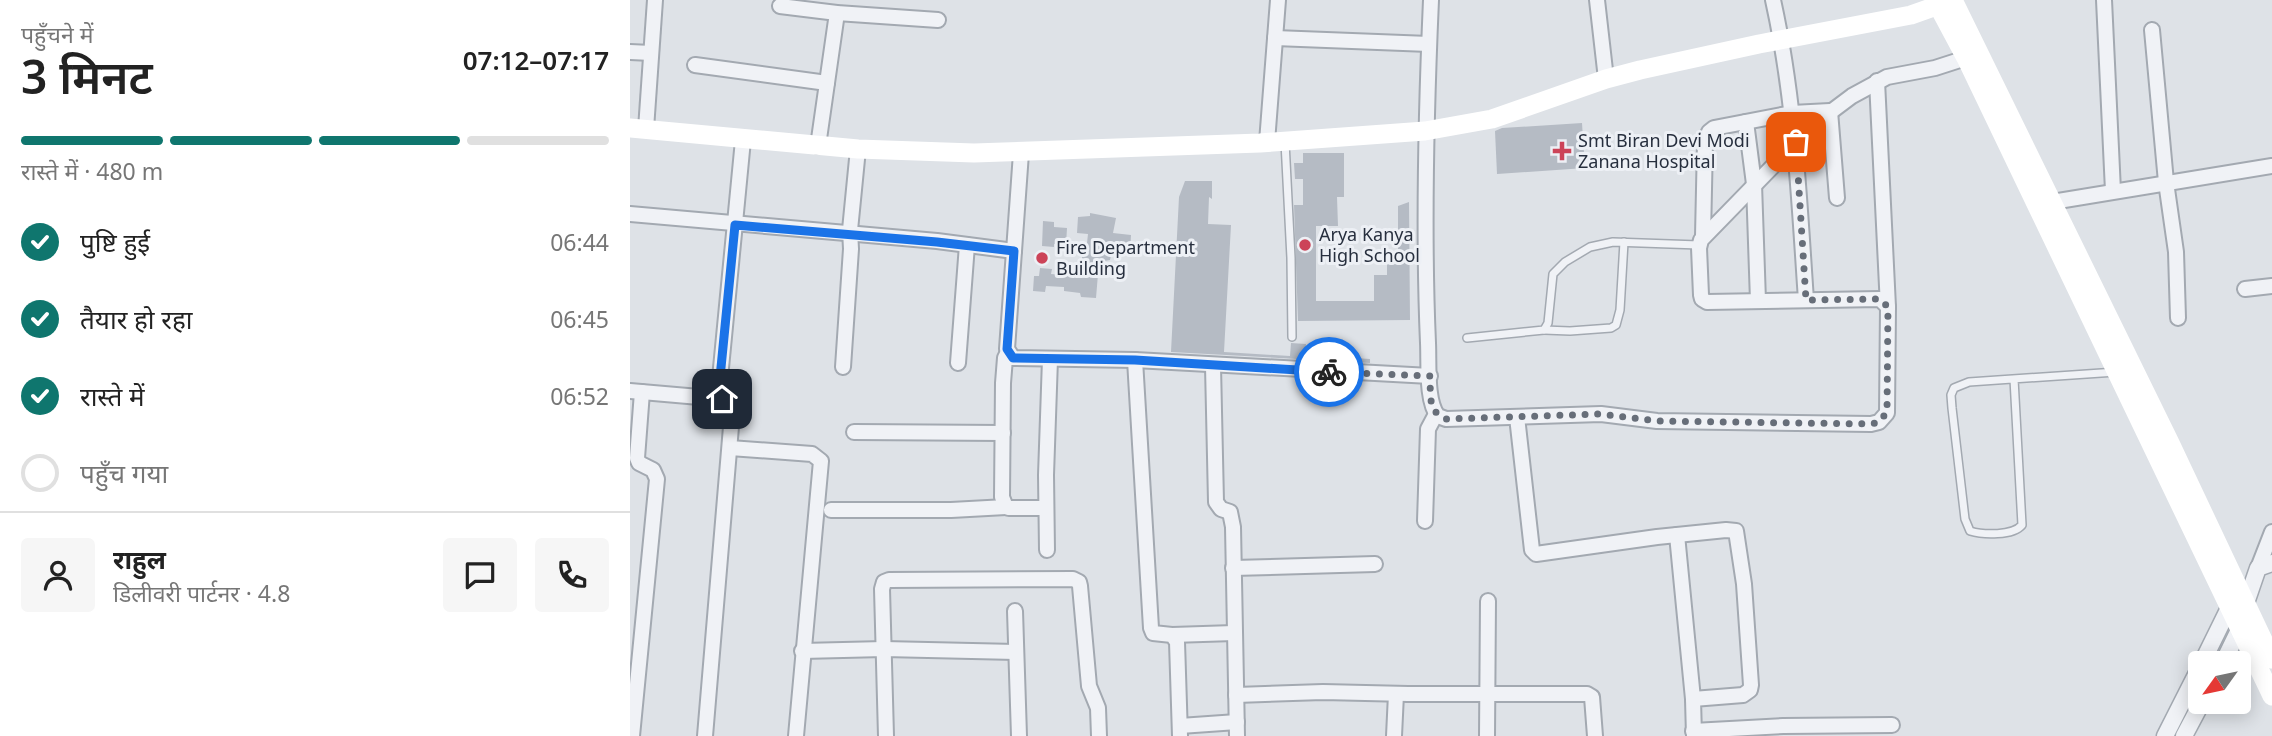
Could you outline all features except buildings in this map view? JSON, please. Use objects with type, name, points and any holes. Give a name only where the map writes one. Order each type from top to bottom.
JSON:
[{"type":"main road","points":[[638,129],[743,140],[923,153],[1021,153],[1276,142],[1425,131],[1492,119],[1606,79],[1640,70],[1911,15],[1947,1]]},
{"type":"main road","points":[[1947,1],[1966,58],[2044,204],[2117,372],[2238,605],[2272,659]]},
{"type":"main road","points":[[1947,1],[2238,605],[2241,628],[2272,696]]},
{"type":"street","points":[[638,129],[651,53],[655,0]]},
{"type":"street","points":[[1276,142],[1275,38],[1278,0]]},
{"type":"street","points":[[1431,0],[1425,131],[1430,376],[1431,403],[1436,414],[1446,419],[1601,414],[1657,421],[1879,422],[1887,412],[1888,307],[1877,81]]},
{"type":"street","points":[[1597,0],[1606,79]]},
{"type":"street","points":[[1773,0],[1782,40],[1796,142],[1806,300]]},
{"type":"street","points":[[2104,0],[2113,191]]},
{"type":"street","points":[[779,6],[938,20]]},
{"type":"street","points":[[818,146],[837,13]]},
{"type":"street","points":[[2152,30],[2166,182],[2176,253],[2178,318]]},
{"type":"street","points":[[1275,38],[1429,44]]},
{"type":"street","points":[[630,52],[651,53]]},
{"type":"street","points":[[1701,240],[1796,142],[1830,111],[1887,77],[1935,68],[1966,58]]},
{"type":"street","points":[[695,65],[827,83]]},
{"type":"street","points":[[1830,111],[1792,113],[1714,128],[1707,137],[1701,240],[1702,299],[1713,302],[1880,299],[1888,307]]},
{"type":"street","points":[[1830,111],[1837,198]]},
{"type":"street","points":[[1746,122],[1754,184],[1758,301]]},
{"type":"street","points":[[718,398],[743,140]]},
{"type":"street","points":[[843,367],[850,233],[858,149]]},
{"type":"street","points":[[1006,507],[1002,497],[1004,366],[1008,352],[1021,153]]},
{"type":"street","points":[[2044,204],[2272,166]]},
{"type":"street","points":[[630,214],[850,233],[1014,251]]},
{"type":"street","points":[[958,363],[967,245]]},
{"type":"street","points":[[2245,289],[2272,286]]},
{"type":"street","points":[[1008,352],[1018,359],[1135,360],[1430,376]]},
{"type":"street","points":[[1047,550],[1050,359]]},
{"type":"street","points":[[1135,360],[1151,628],[1153,633],[1172,635],[1234,633]]},
{"type":"street","points":[[1172,635],[1177,642],[1180,731],[1237,729],[1231,515],[1216,502],[1213,366]]},
{"type":"street","points":[[632,736],[632,707],[657,479],[653,470],[639,463],[637,458],[636,392],[718,398],[733,403],[705,736]]},
{"type":"street","points":[[1425,521],[1427,429],[1436,414]]},
{"type":"street","points":[[1517,417],[1533,552],[1736,531],[1744,584],[1750,690],[1743,695],[1693,699]]},
{"type":"street","points":[[854,432],[1003,433]]},
{"type":"street","points":[[730,448],[812,454],[821,461],[796,736]]},
{"type":"street","points":[[831,510],[1046,508]]},
{"type":"street","points":[[2210,651],[2265,566],[2272,532]]},
{"type":"street","points":[[1677,535],[1694,734],[1783,726],[1892,726]]},
{"type":"street","points":[[1233,568],[1375,564]]},
{"type":"street","points":[[886,736],[882,589],[887,581],[1076,580],[1080,586],[1088,686],[1098,708],[1099,736]]},
{"type":"street","points":[[1487,736],[1488,601]]},
{"type":"street","points":[[1015,611],[1019,736]]},
{"type":"street","points":[[2229,651],[2241,628]]},
{"type":"street","points":[[802,651],[884,649],[1016,652]]},
{"type":"street","points":[[2165,736],[2188,691]]},
{"type":"street","points":[[1236,695],[1323,692],[1587,694],[1592,697],[1594,705],[1595,736]]},
{"type":"street","points":[[1394,736],[1396,694]]},
{"type":"street","points":[[2184,736],[2196,714]]},
{"type":"lane","points":[[1276,142],[1291,258],[1292,337]]},
{"type":"lane","points":[[1544,330],[1548,323],[1551,279],[1555,270],[1590,247],[1624,242],[1701,240]]},
{"type":"lane","points":[[1467,338],[1544,330],[1611,328],[1616,325],[1620,310],[1624,242]]},
{"type":"lane","points":[[2014,379],[2022,525],[2011,532],[1977,533],[1966,526],[1951,395],[1954,388],[1960,384],[2014,379],[2117,372]]},
{"type":"way so far","points":[[1329,372],[1430,376],[1433,411],[1446,419],[1601,414],[1657,421],[1879,422],[1887,412],[1888,307],[1884,300],[1880,299],[1806,300],[1796,142]]},
{"type":"place","name":"Smt Biran Devi Modi Zanana Hospital","points":[[1562,151]]},
{"type":"place","name":"Arya Kanya High School","points":[[1305,245]]},
{"type":"place","name":"Fire Department Building","points":[[1042,258]]},
{"type":"route","points":[[722,399],[718,398],[735,225],[850,233],[1014,251],[1007,349],[1013,358],[1135,360],[1329,372]]}]
